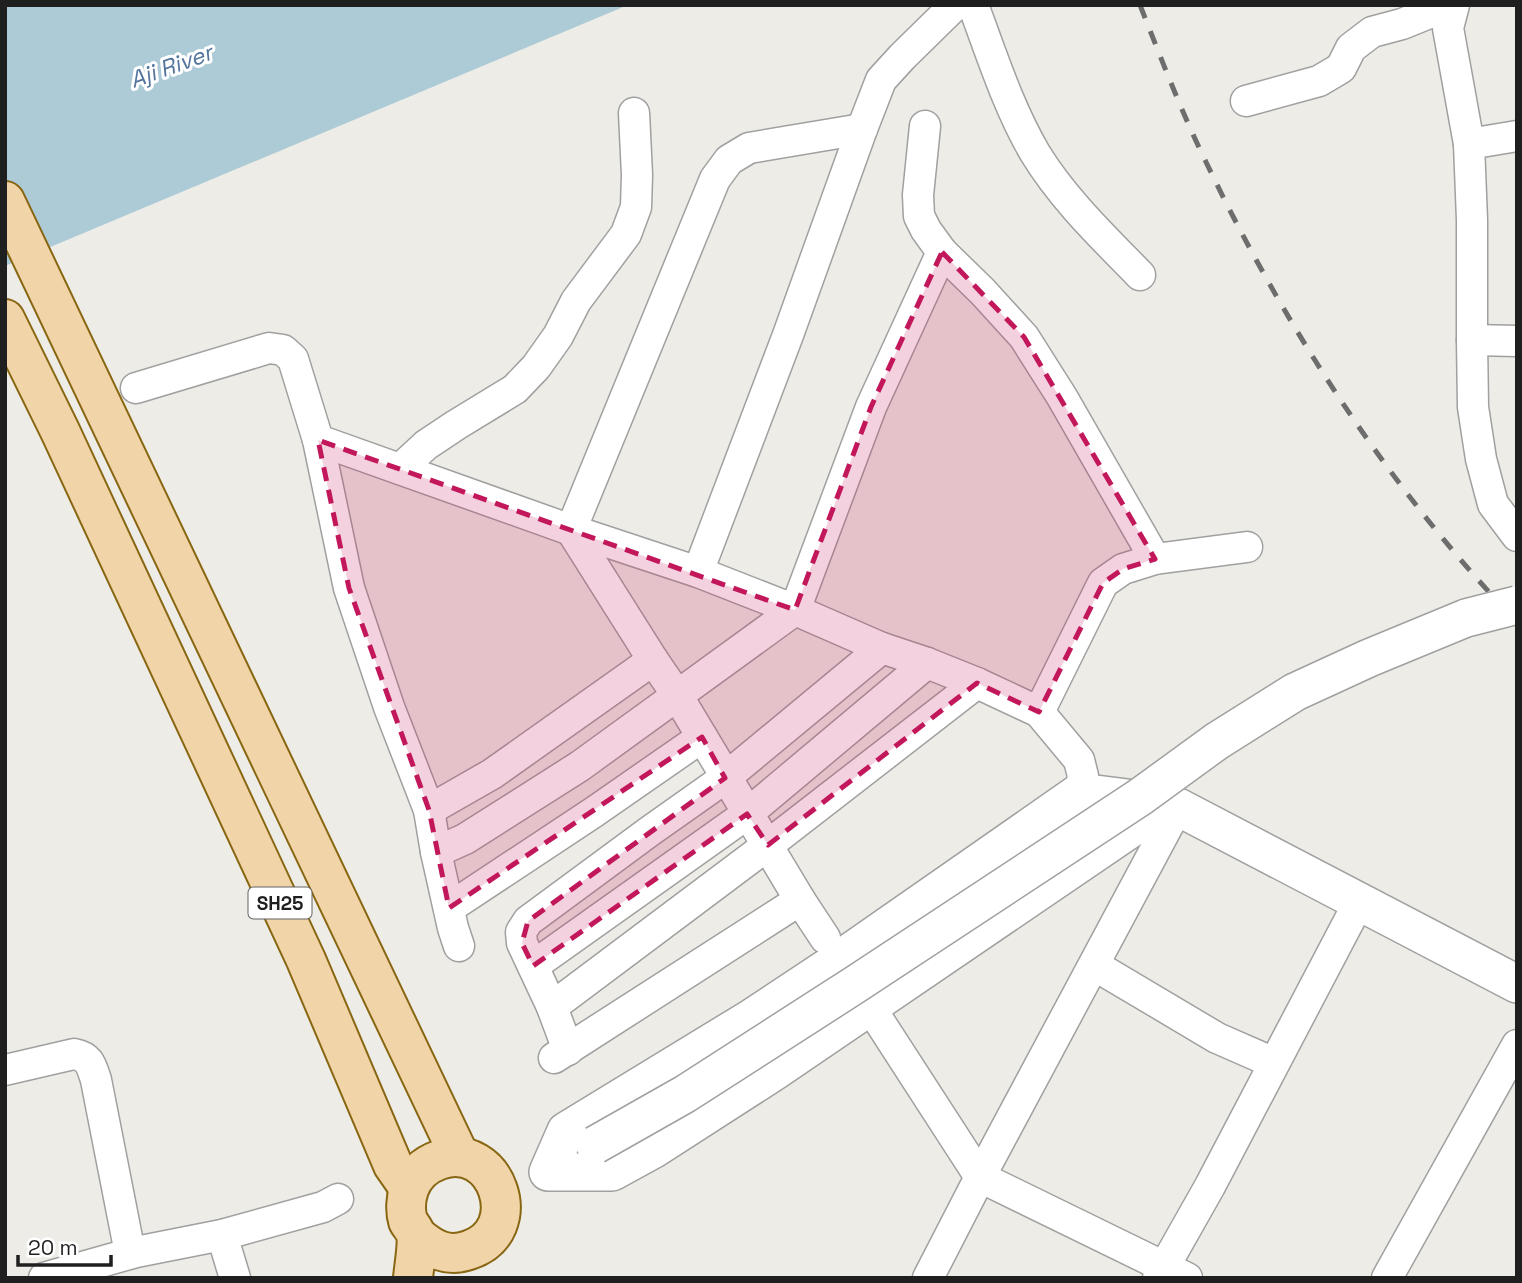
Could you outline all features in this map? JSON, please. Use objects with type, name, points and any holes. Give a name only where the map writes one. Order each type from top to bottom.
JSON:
[{"type":"main road","name":"SH25","points":[[5,201],[460,1157]]},
{"type":"main road","name":"SH25","points":[[5,319],[306,960],[393,1165],[409,1188]]},
{"type":"main road","points":[[460,1157],[474,1161],[487,1170],[496,1182],[501,1196],[497,1226],[489,1238],[475,1248],[459,1266],[416,1235],[408,1220],[406,1204],[409,1188],[418,1173],[430,1163],[444,1158],[460,1157]]},
{"type":"main road","points":[[413,1278],[416,1235]]},
{"type":"street","points":[[698,572],[881,80],[920,38],[956,5]]},
{"type":"street","points":[[1246,102],[1319,81],[1340,68],[1351,48],[1372,32],[1452,5]]},
{"type":"street","points":[[1452,5],[1448,28],[1469,144],[1474,407],[1481,459],[1493,504],[1517,536]]},
{"type":"street","points":[[977,16],[1003,84],[1036,153],[1061,190],[1140,275]]},
{"type":"street","points":[[400,469],[446,431],[515,389],[536,368],[558,336],[576,301],[626,234],[636,207],[634,113]]},
{"type":"street","points":[[925,126],[918,195],[919,216],[926,230],[942,251],[984,292],[1024,337],[1062,397],[1155,559]]},
{"type":"street","points":[[571,530],[715,179],[729,160],[749,148],[862,129]]},
{"type":"street","points":[[1469,144],[1517,136]]},
{"type":"street","points":[[436,852],[465,839],[580,765],[795,610],[871,407],[942,251]]},
{"type":"street","points":[[1472,340],[1517,341]]},
{"type":"street","points":[[136,388],[268,348],[283,350],[293,359],[318,440],[349,588],[388,707],[429,810],[436,852],[459,946]]},
{"type":"street","points":[[318,440],[698,572],[882,648],[977,683],[1039,712],[1079,760],[1083,776],[1080,792]]},
{"type":"street","points":[[571,530],[677,695],[725,778],[825,938]]},
{"type":"street","points":[[1039,712],[1103,583],[1122,569],[1155,559],[1247,547]]},
{"type":"street","points":[[501,1196],[685,1094],[1140,797],[1217,741],[1295,692],[1466,618],[1517,605]]},
{"type":"street","points":[[800,900],[561,1054],[552,1007],[522,943],[521,932],[528,921],[725,778],[882,648]]},
{"type":"street","points":[[429,810],[492,774],[653,660]]},
{"type":"street","points":[[533,967],[747,814],[927,663]]},
{"type":"street","points":[[552,1007],[768,845],[977,683]]},
{"type":"street","points":[[449,908],[702,737]]},
{"type":"street","points":[[548,1172],[566,1132],[775,1003],[1080,792],[1173,806],[1517,984]]},
{"type":"street","points":[[548,1172],[612,1172],[654,1149],[775,1072],[1173,806]]},
{"type":"street","points":[[928,1278],[1094,965],[1173,806]]},
{"type":"street","points":[[870,1007],[980,1177],[1170,1274],[1210,1186],[1359,901]]},
{"type":"street","points":[[1094,965],[1217,1038],[1274,1063]]},
{"type":"street","points":[[1387,1278],[1517,1045]]},
{"type":"street","points":[[5,1070],[74,1054],[83,1056],[91,1065],[130,1253]]},
{"type":"street","points":[[44,1278],[130,1253],[222,1235],[323,1207],[338,1199]]},
{"type":"street","points":[[222,1235],[235,1278]]},
{"type":"highlighted area","points":[[942,252],[1024,337],[1155,559],[1123,569],[1103,583],[1039,712],[977,683],[768,845],[747,814],[533,966],[522,943],[528,921],[725,778],[702,737],[449,908],[429,810],[349,588],[318,440],[795,610],[871,407]]},
{"type":"water","name":"Aji River","points":[[5,5],[628,5],[5,266]]},
{"type":"railway","points":[[1140,5],[1206,162],[1270,285],[1306,345],[1384,462],[1426,518],[1517,622]]}]
